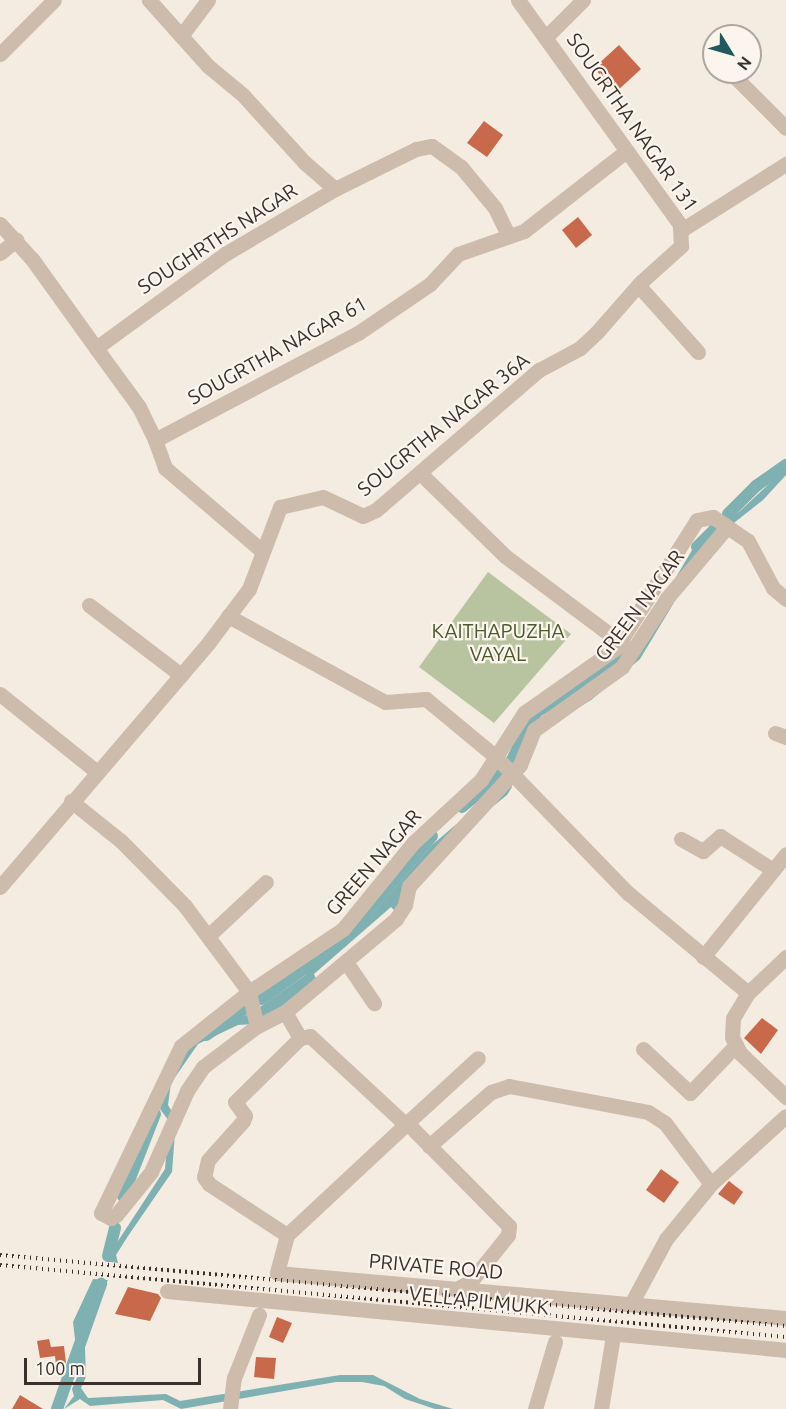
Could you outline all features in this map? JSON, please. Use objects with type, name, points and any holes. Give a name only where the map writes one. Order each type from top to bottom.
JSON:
[{"type":"street","points":[[0,54],[54,0]]},
{"type":"street","name":"SOUGHRTHS NAGAR","points":[[96,348],[225,254],[335,189],[181,36],[149,0]]},
{"type":"street","points":[[181,36],[208,0]]},
{"type":"street","name":"SOUGRTHA NAGAR 131","points":[[518,0],[547,36],[625,152],[683,229],[786,165]]},
{"type":"street","points":[[547,36],[583,0]]},
{"type":"street","points":[[742,84],[786,128]]},
{"type":"street","points":[[335,189],[416,149],[432,146],[461,167],[495,208],[508,235]]},
{"type":"street","name":"SOUGRTHA NAGAR 61","points":[[155,440],[358,333],[430,284],[458,254],[524,231],[625,152]]},
{"type":"street","points":[[0,224],[16,240],[139,407],[165,468],[261,550]]},
{"type":"street","name":"SOUGRTHA NAGAR 36A","points":[[0,887],[71,801],[181,675],[228,616],[254,580],[261,550],[280,507],[323,497],[363,516],[420,473],[539,370],[588,340],[638,285],[681,246],[680,226],[683,229]]},
{"type":"street","points":[[0,253],[16,240]]},
{"type":"street","points":[[638,285],[699,352]]},
{"type":"street","points":[[420,473],[505,556],[624,645]]},
{"type":"street","name":"GREEN NAGAR","points":[[727,527],[667,598],[622,668],[534,730],[513,774],[409,886],[405,905],[396,919],[285,1012],[257,1026],[203,1067],[187,1091],[151,1172],[116,1215],[105,1218],[101,1208],[182,1046],[249,992],[343,929],[413,843],[481,780],[524,713],[624,645],[697,520],[712,517],[727,527],[755,550],[773,588],[786,599]]},
{"type":"street","points":[[89,605],[181,675]]},
{"type":"street","points":[[228,616],[385,702],[426,699],[496,757],[628,893],[748,993]]},
{"type":"street","points":[[0,694],[97,772]]},
{"type":"street","points":[[71,801],[122,842],[185,906],[249,992],[257,1026]]},
{"type":"street","points":[[681,839],[703,851],[720,836],[773,870]]},
{"type":"street","points":[[703,957],[786,854]]},
{"type":"street","points":[[208,936],[266,882]]},
{"type":"street","points":[[786,957],[748,993],[733,1018],[736,1045],[740,1053],[786,1097]]},
{"type":"street","points":[[346,962],[374,1003]]},
{"type":"street","points":[[285,1012],[300,1038]]},
{"type":"street","points":[[460,1287],[471,1281],[508,1235],[509,1226],[405,1123],[310,1036],[300,1038],[235,1102],[245,1116],[243,1121],[208,1160],[204,1177],[287,1235],[405,1123],[478,1058]]},
{"type":"street","points":[[643,1049],[690,1093],[736,1045]]},
{"type":"street","points":[[429,1146],[491,1092],[509,1086],[648,1112],[665,1124],[711,1184]]},
{"type":"street","points":[[631,1304],[666,1239],[711,1184],[786,1116]]},
{"type":"street","name":"PRIVATE ROAD","points":[[287,1235],[277,1274],[460,1287],[786,1318]]},
{"type":"street","name":"VELLAPILMUKK","points":[[167,1291],[613,1336],[786,1350]]},
{"type":"street","points":[[230,1409],[234,1378],[259,1315]]},
{"type":"street","points":[[601,1409],[613,1336]]},
{"type":"street","points":[[536,1409],[555,1342]]},
{"type":"green space","name":"KAITHAPUZHA VAYAL","points":[[488,572],[571,634],[494,723],[419,667]]},
{"type":"water","points":[[786,468],[786,475],[763,500],[711,541],[640,659],[591,700],[541,731],[506,773],[530,725],[624,665],[695,545],[740,511]]},
{"type":"water","points":[[507,781],[512,787],[507,795],[466,828],[395,911],[391,907],[314,974],[317,981],[259,1022],[257,1009],[304,976],[370,917],[432,845]]},
{"type":"water","points":[[252,1013],[254,1024],[238,1025],[198,1044],[171,1083],[168,1105],[176,1119],[172,1172],[116,1255],[118,1263],[105,1261],[165,1169],[169,1121],[160,1109],[169,1075],[200,1033]]},
{"type":"water","points":[[93,1279],[108,1280],[84,1319],[86,1377],[81,1388],[88,1398],[166,1394],[180,1401],[340,1375],[373,1375],[420,1399],[453,1409],[435,1409],[405,1399],[384,1386],[362,1382],[336,1382],[181,1409],[163,1400],[90,1406],[80,1399],[64,1409],[74,1396],[72,1389],[79,1373],[73,1322]]},
{"type":"building","points":[[619,45],[641,69],[616,92],[594,68]]},
{"type":"building","points":[[484,121],[503,135],[487,157],[467,143]]},
{"type":"building","points":[[578,217],[592,235],[576,248],[562,230]]},
{"type":"building","points":[[762,1018],[778,1030],[761,1054],[744,1038]]},
{"type":"building","points":[[661,1169],[679,1182],[664,1203],[646,1190]]},
{"type":"building","points":[[729,1181],[743,1192],[734,1205],[718,1194]]},
{"type":"building","points":[[128,1287],[158,1294],[161,1298],[150,1321],[115,1314]]},
{"type":"building","points":[[277,1317],[292,1323],[283,1343],[269,1337]]},
{"type":"building","points":[[49,1339],[51,1347],[64,1346],[66,1363],[56,1365],[55,1356],[40,1358],[37,1341]]},
{"type":"building","points":[[256,1357],[276,1358],[274,1379],[254,1377]]},
{"type":"building","points":[[20,1395],[43,1409],[12,1409]]},
{"type":"waterway","points":[[728,514],[756,486],[786,465]]},
{"type":"waterway","points":[[697,547],[717,527]]},
{"type":"waterway","points":[[512,760],[536,712],[605,673],[628,648]]},
{"type":"waterway","points":[[462,807],[500,775]]},
{"type":"waterway","points":[[261,999],[340,943],[432,836]]},
{"type":"waterway","points":[[206,1035],[247,1007]]},
{"type":"waterway","points":[[123,1196],[155,1114]]},
{"type":"waterway","points":[[108,1256],[115,1228]]},
{"type":"waterway","points":[[57,1409],[101,1284]]},
{"type":"railway","points":[[0,1255],[786,1326]]},
{"type":"railway","points":[[0,1265],[786,1337]]}]
